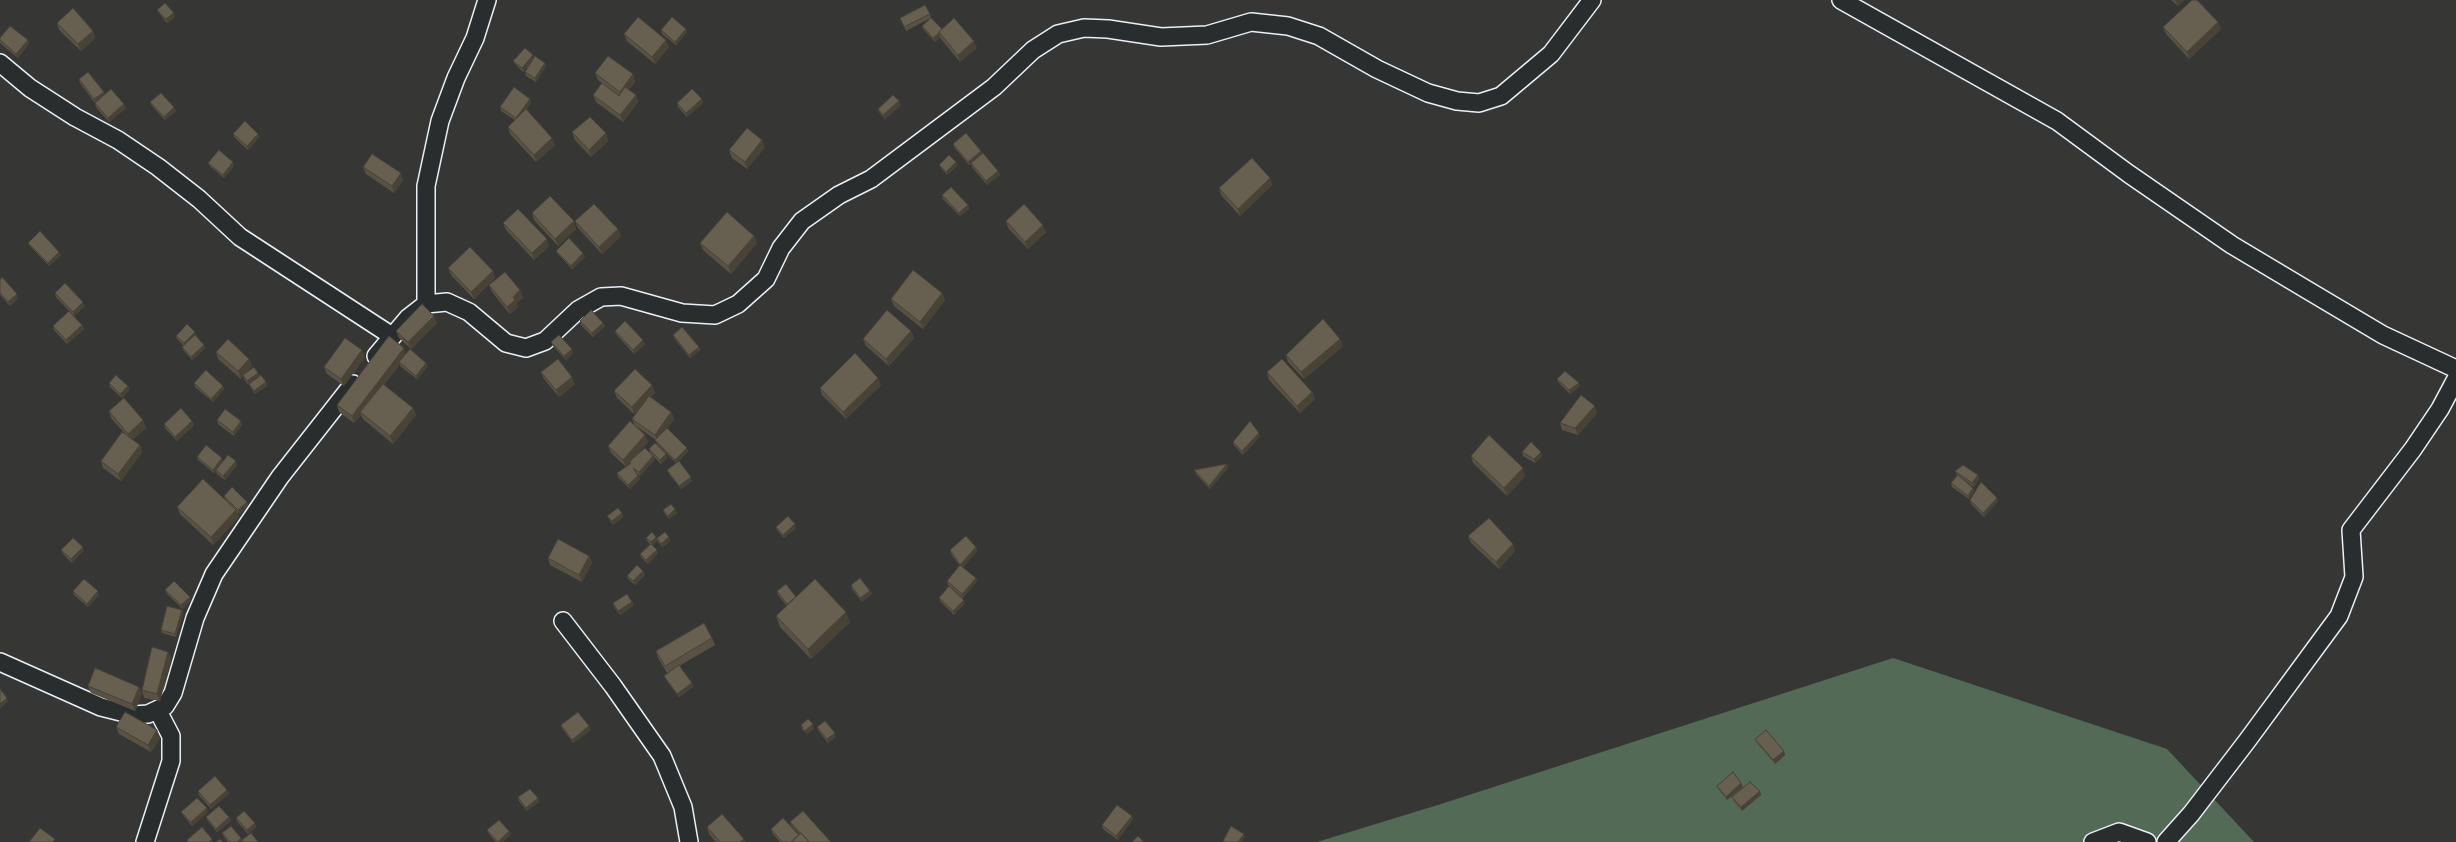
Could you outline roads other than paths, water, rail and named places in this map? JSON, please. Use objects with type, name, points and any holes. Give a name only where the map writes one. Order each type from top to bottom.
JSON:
[{"type":"street","points":[[426,304],[426,186],[440,121],[456,78],[475,38],[487,0]]},
{"type":"street","points":[[0,662],[100,707],[133,715],[148,714],[158,711],[165,706],[173,693],[195,618],[214,574],[280,477],[365,368],[408,318],[426,304],[447,302],[469,312],[506,343],[526,348],[545,340],[578,310],[601,297],[621,296],[682,313],[715,314],[738,304],[766,279],[781,248],[802,221],[839,195],[871,179],[994,87],[1033,50],[1058,34],[1084,28],[1108,29],[1161,37],[1207,35],[1251,22],[1288,26],[1319,36],[1377,69],[1428,93],[1457,101],[1479,103],[1501,96],[1551,54],[1592,0]]},
{"type":"street","points":[[1841,0],[2057,121],[2129,174],[2225,240],[2283,276],[2383,335],[2456,369]]},
{"type":"street","points":[[0,63],[36,92],[75,117],[118,140],[158,167],[198,199],[240,237],[392,336]]},
{"type":"street","points":[[2166,842],[2191,814],[2247,741],[2339,616],[2354,577],[2351,530],[2413,449],[2440,409],[2456,378]]},
{"type":"street","points":[[563,621],[613,686],[662,756],[683,807],[689,842]]},
{"type":"street","points":[[145,842],[171,761],[171,736],[158,711]]},
{"type":"street","points":[[2093,842],[2118,832],[2147,842]]}]
